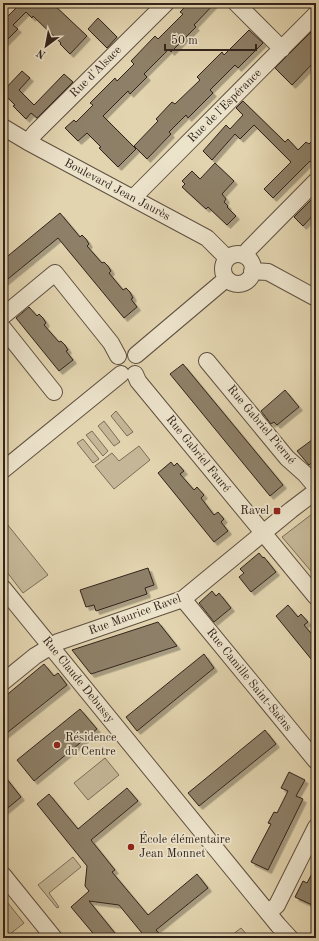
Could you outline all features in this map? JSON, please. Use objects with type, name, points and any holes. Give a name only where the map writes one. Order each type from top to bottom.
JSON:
[{"type":"street","name":"Rue d'Alsace","points":[[28,142],[35,133],[166,3]]},
{"type":"street","points":[[236,3],[282,49]]},
{"type":"street","name":"Rue de l'Espérance","points":[[133,198],[316,14]]},
{"type":"street","name":"Boulevard Jean Jaurès","points":[[3,127],[28,142],[207,238],[227,258]]},
{"type":"street","points":[[245,256],[248,250],[316,181]]},
{"type":"street","points":[[236,254],[245,256],[251,262],[252,271],[248,280],[240,284],[235,284],[226,279],[223,266],[227,258],[236,254]]},
{"type":"street","points":[[252,271],[268,272],[316,298]]},
{"type":"street","name":"Rue Gabriel Fauré","points":[[3,316],[55,273],[111,343],[122,368],[138,381],[316,597]]},
{"type":"street","points":[[3,460],[122,368],[140,365],[136,355],[226,279]]},
{"type":"street","points":[[3,328],[54,392]]},
{"type":"street","name":"Rue Gabriel Pierné","points":[[207,361],[287,458],[305,474],[316,487]]},
{"type":"street","points":[[3,470],[122,368]]},
{"type":"street","name":"Rue Maurice Ravel","points":[[3,682],[35,656],[51,646],[67,639],[183,599],[263,533],[316,492]]},
{"type":"street","name":"Rue Claude Debussy","points":[[3,588],[290,938]]},
{"type":"street","name":"Rue Camille Saint-Saëns","points":[[183,599],[316,761]]},
{"type":"street","points":[[268,913],[277,905],[316,828]]},
{"type":"street","points":[[3,874],[54,938]]},
{"type":"shaded area","points":[[116,411],[133,432],[127,436],[111,416]]},
{"type":"shaded area","points":[[104,421],[120,442],[114,446],[98,426]]},
{"type":"shaded area","points":[[92,431],[108,451],[103,456],[86,435]]},
{"type":"shaded area","points":[[83,439],[99,459],[93,463],[77,443]]},
{"type":"shaded area","points":[[139,446],[150,460],[114,489],[95,466],[112,453],[119,461]]},
{"type":"shaded area","points":[[316,511],[316,577],[282,537]]},
{"type":"shaded area","points":[[3,519],[48,575],[23,593],[3,567]]},
{"type":"shaded area","points":[[105,758],[119,775],[88,800],[74,783]]},
{"type":"shaded area","points":[[73,857],[81,867],[49,893],[59,907],[57,908],[38,885]]},
{"type":"shaded area","points":[[3,897],[24,923],[5,938],[3,938]]},
{"type":"shaded area","points":[[241,928],[250,938],[228,938]]},
{"type":"building","points":[[16,3],[52,3],[87,36],[70,54],[60,44],[61,43],[33,16],[32,18],[26,12],[13,25],[18,29],[3,44],[3,15],[6,18],[19,5]]},
{"type":"building","points":[[189,3],[215,3],[194,25],[196,27],[171,52],[169,49],[144,74],[147,77],[130,94],[128,91],[103,116],[136,149],[118,167],[99,148],[101,147],[87,133],[78,141],[65,128],[74,120],[76,122],[93,105],[90,103],[115,78],[117,81],[134,64],[131,61],[155,36],[158,39],[183,14],[180,12]]},
{"type":"building","points":[[98,18],[117,37],[107,48],[88,29]]},
{"type":"building","points":[[316,27],[316,60],[292,85],[275,68]]},
{"type":"building","points":[[249,30],[263,43],[238,68],[235,65],[210,90],[213,93],[188,118],[186,115],[169,132],[171,134],[147,159],[134,146],[158,121],[156,119],[172,102],[175,104],[200,80],[197,77],[222,52],[224,55]]},
{"type":"building","points":[[22,71],[30,78],[19,90],[34,105],[64,74],[73,82],[37,118],[31,113],[26,119],[3,93],[3,91]]},
{"type":"building","points":[[243,101],[285,142],[288,139],[298,150],[306,142],[309,144],[316,137],[316,167],[310,161],[273,198],[264,189],[291,162],[254,125],[240,139],[235,134],[212,160],[203,151],[226,125],[230,129],[243,115],[236,108]]},
{"type":"building","points":[[215,163],[234,181],[222,194],[226,199],[224,202],[228,206],[227,207],[236,216],[227,225],[208,207],[206,209],[182,187],[185,184],[182,181],[192,171],[200,179]]},
{"type":"building","points":[[316,195],[316,212],[303,226],[294,217]]},
{"type":"building","points":[[60,213],[80,237],[82,235],[86,239],[89,244],[87,246],[102,263],[104,262],[108,266],[111,271],[109,273],[123,290],[126,288],[130,292],[133,298],[131,299],[137,307],[124,318],[58,238],[3,283],[3,260]]},
{"type":"building","points":[[29,307],[37,316],[39,314],[43,318],[46,323],[44,325],[59,342],[61,341],[65,345],[68,350],[66,351],[73,360],[59,371],[16,318]]},
{"type":"building","points":[[183,364],[283,485],[270,496],[170,374]]},
{"type":"building","points":[[285,390],[299,407],[277,425],[274,422],[271,424],[261,411]]},
{"type":"building","points":[[316,437],[316,459],[309,465],[297,451]]},
{"type":"building","points":[[171,462],[174,466],[177,463],[184,471],[180,474],[194,490],[197,487],[204,495],[201,498],[214,515],[218,512],[224,519],[221,522],[228,531],[214,542],[158,473]]},
{"type":"building","points":[[259,553],[276,572],[251,592],[239,577],[244,573],[240,569]]},
{"type":"building","points":[[148,568],[154,585],[145,588],[147,594],[96,611],[94,605],[86,607],[80,590]]},
{"type":"building","points":[[212,591],[216,596],[219,593],[231,608],[214,622],[199,603]]},
{"type":"building","points":[[288,605],[298,617],[301,614],[308,622],[304,625],[316,639],[316,665],[276,616]]},
{"type":"building","points":[[158,622],[177,646],[91,674],[72,650]]},
{"type":"building","points":[[204,654],[214,668],[137,731],[126,717]]},
{"type":"building","points":[[44,664],[54,676],[58,673],[67,685],[3,736],[3,698]]},
{"type":"building","name":"Résidence du Centre","points":[[80,709],[97,729],[34,781],[17,760]]},
{"type":"building","points":[[265,730],[276,744],[199,806],[188,793]]},
{"type":"building","points":[[289,772],[305,780],[296,796],[303,799],[268,870],[251,862],[271,824],[268,823],[274,812],[277,813],[288,791],[281,788]]},
{"type":"building","points":[[3,774],[21,797],[3,812]]},
{"type":"building","points":[[127,788],[138,801],[91,840],[115,870],[112,872],[148,915],[197,874],[208,888],[156,930],[163,938],[146,938],[119,905],[89,901],[119,938],[97,938],[71,907],[89,891],[85,886],[87,866],[37,804],[49,794],[78,829]]},
{"type":"building","points":[[316,866],[316,896],[312,905],[295,897],[303,881],[307,883]]},
{"type":"place","name":"Ravel","points":[[277,511]]},
{"type":"place","name":"Résidence du Centre","points":[[57,745]]},
{"type":"place","name":"École élémentaire Jean Monnet","points":[[131,847]]}]
